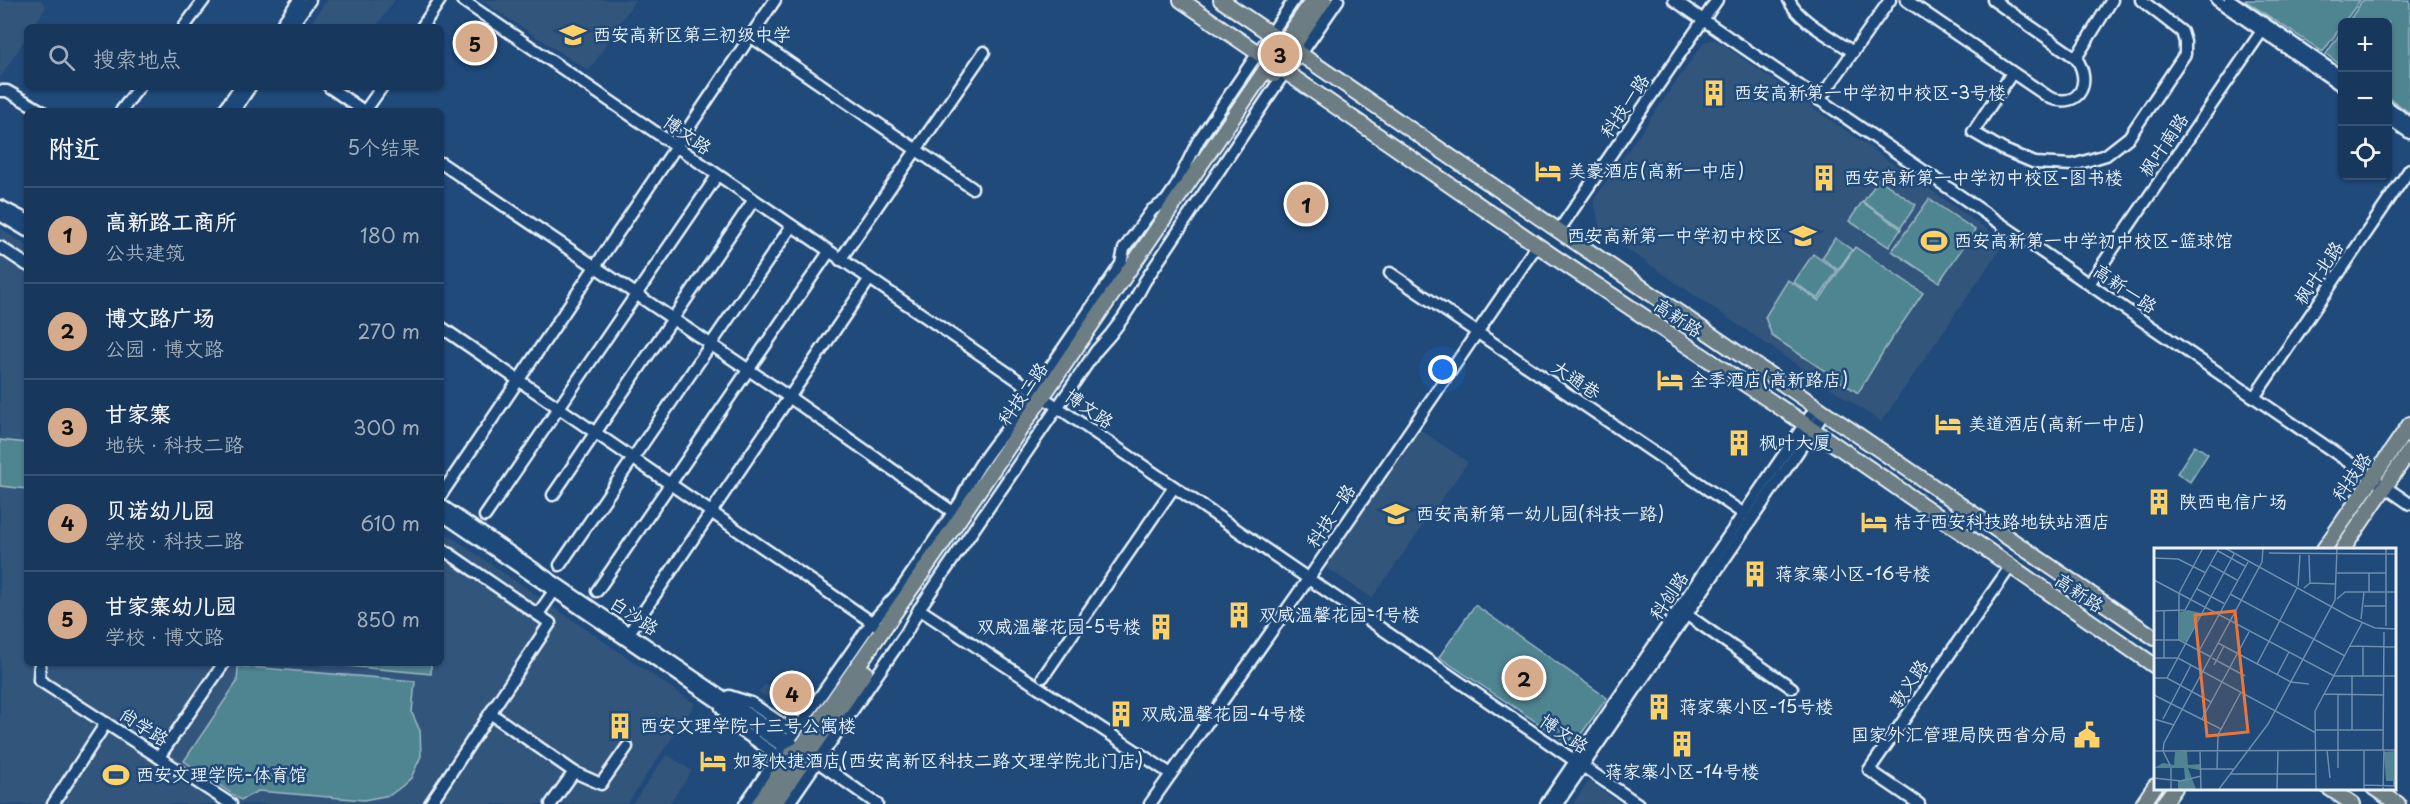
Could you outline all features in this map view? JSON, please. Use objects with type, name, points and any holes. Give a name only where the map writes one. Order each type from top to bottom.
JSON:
[{"type":"main road","name":"高新路","points":[[1180,0],[1537,245],[1809,427],[2154,665]]},
{"type":"main road","name":"高新路","points":[[1221,0],[2154,637]]},
{"type":"main road","name":"科技二路","points":[[1292,48],[1313,0]]},
{"type":"main road","name":"科技二路","points":[[759,804],[1047,399],[1324,0]]},
{"type":"main road","name":"科技二路","points":[[774,804],[796,751],[877,626],[1047,399]]},
{"type":"main road","name":"科技路","points":[[2344,548],[2410,424]]},
{"type":"main road","name":"科技路","points":[[2325,548],[2379,482],[2410,450]]},
{"type":"main road","points":[[2143,804],[2154,788]]},
{"type":"main road","points":[[2163,804],[2174,789]]},
{"type":"main road","points":[[2330,789],[2353,804]]},
{"type":"main road","points":[[2376,789],[2398,804]]},
{"type":"street","points":[[186,24],[204,0]]},
{"type":"street","points":[[282,24],[299,0]]},
{"type":"street","points":[[293,24],[310,0]]},
{"type":"street","points":[[424,24],[440,0]]},
{"type":"street","name":"博文路","points":[[462,0],[1638,804]]},
{"type":"street","points":[[444,491],[775,0]]},
{"type":"street","points":[[745,804],[906,633],[918,609],[1047,399],[1121,264],[1124,249],[1152,210],[1166,201],[1175,188],[1198,141],[1293,0]]},
{"type":"street","points":[[444,329],[877,626],[961,501],[967,485],[1047,399],[1096,351],[1122,319],[1278,67],[1292,48],[1338,0]]},
{"type":"street","name":"高新一路","points":[[1674,0],[2410,504]]},
{"type":"street","name":"科技一路","points":[[1560,230],[1717,0]]},
{"type":"street","points":[[1789,0],[1792,8],[1800,15],[1853,52]]},
{"type":"street","points":[[1819,100],[1890,0]]},
{"type":"street","points":[[1906,0],[2050,98],[2057,101],[2068,101],[2079,95],[2084,82],[2084,69],[2076,58],[1993,0]]},
{"type":"street","points":[[2076,58],[2112,0]]},
{"type":"street","points":[[2012,73],[1972,132],[2004,150],[2035,163],[2073,165],[2106,155],[2129,137],[2185,54],[2182,32],[2141,0]]},
{"type":"street","points":[[2217,0],[2338,74]]},
{"type":"street","points":[[2230,0],[2338,82]]},
{"type":"street","name":"枫叶南路","points":[[2088,284],[2264,28]]},
{"type":"street","points":[[750,36],[972,188]]},
{"type":"street","points":[[840,260],[984,52]]},
{"type":"street","points":[[123,108],[137,90]]},
{"type":"street","points":[[225,108],[238,90]]},
{"type":"street","points":[[236,108],[248,90]]},
{"type":"street","points":[[333,90],[360,108]]},
{"type":"street","points":[[367,108],[379,90]]},
{"type":"street","points":[[0,91],[7,91],[37,108]]},
{"type":"street","points":[[2392,110],[2410,123]]},
{"type":"street","points":[[2392,121],[2410,133]]},
{"type":"street","points":[[444,165],[789,397],[953,512]]},
{"type":"street","name":"枫叶北路","points":[[2255,396],[2410,169]]},
{"type":"street","points":[[485,516],[717,176]]},
{"type":"street","points":[[553,495],[753,201]]},
{"type":"street","points":[[0,206],[24,218]]},
{"type":"street","points":[[0,215],[24,229]]},
{"type":"street","points":[[561,565],[791,227]]},
{"type":"street","name":"科技一路","points":[[1150,804],[1309,579],[1537,245]]},
{"type":"street","points":[[0,247],[24,263]]},
{"type":"street","points":[[597,591],[829,252]]},
{"type":"street","name":"大通巷","points":[[1390,273],[1744,514]]},
{"type":"street","points":[[629,633],[869,280]]},
{"type":"street","name":"科创路","points":[[1546,804],[1579,764],[1821,409]]},
{"type":"street","name":"科创路","points":[[1683,612],[1744,514],[1809,427]]},
{"type":"street","points":[[1043,677],[1174,488]]},
{"type":"street","name":"白沙路","points":[[444,507],[629,633],[715,696]]},
{"type":"street","name":"白沙路","points":[[444,516],[796,751]]},
{"type":"street","points":[[430,804],[550,623],[444,550]]},
{"type":"street","name":"敦义路","points":[[1919,804],[1869,770],[2010,567]]},
{"type":"street","points":[[538,614],[554,591]]},
{"type":"street","points":[[918,609],[1171,774]]},
{"type":"street","points":[[1683,612],[1792,688]]},
{"type":"street","name":"尚学路","points":[[40,666],[39,680],[231,804]]},
{"type":"street","points":[[159,757],[222,666]]},
{"type":"street","points":[[715,696],[736,728],[796,751],[877,804]]},
{"type":"street","points":[[490,714],[574,772],[602,784],[627,747]]},
{"type":"street","points":[[52,804],[106,723]]},
{"type":"street","points":[[788,804],[796,751]]},
{"type":"street","name":"科创路","points":[[1557,804],[1579,764]]},
{"type":"street","points":[[551,804],[574,772]]},
{"type":"shaded area","points":[[0,0],[41,0],[46,7],[35,24],[24,24],[24,41],[0,78]]},
{"type":"shaded area","points":[[327,0],[395,0],[378,24],[310,24]]},
{"type":"shaded area","name":"西安高新区第三初级中学","points":[[480,0],[635,0],[589,71]]},
{"type":"shaded area","points":[[470,28],[491,41],[479,58],[459,44]]},
{"type":"shaded area","name":"西安高新第一中学初中校区","points":[[1715,39],[2005,242],[1881,422],[1600,231],[1594,199],[1704,42]]},
{"type":"shaded area","points":[[0,228],[24,244],[24,666],[444,666],[444,532],[695,704],[627,804],[0,804]]},
{"type":"shaded area","name":"西安高新第一幼儿园(科技一路)","points":[[1419,429],[1468,462],[1372,598],[1325,567]]},
{"type":"shaded area","points":[[794,673],[810,685],[787,711],[759,692],[765,684],[779,694]]},
{"type":"shaded area","points":[[667,754],[692,771],[669,804],[632,804]]},
{"type":"shaded area","points":[[1589,781],[1621,804],[1573,804]]},
{"type":"green space","points":[[2244,0],[2360,0],[2347,18],[2338,18],[2338,31],[2323,52]]},
{"type":"green space","points":[[2363,0],[2410,0],[2410,113],[2392,100],[2392,18],[2351,18]]},
{"type":"green space","points":[[2338,36],[2338,63],[2326,54]]},
{"type":"green space","points":[[1879,179],[1916,205],[1901,227],[1863,202]]},
{"type":"green space","name":"西安高新第一中学初中校区-篮球馆","points":[[1929,199],[1975,230],[1939,282],[1892,251]]},
{"type":"green space","points":[[1862,202],[1901,229],[1889,247],[1849,221]]},
{"type":"green space","points":[[1835,238],[1852,250],[1838,270],[1822,258]]},
{"type":"green space","points":[[1855,247],[1923,293],[1858,393],[1772,336],[1765,317],[1788,280],[1819,301]]},
{"type":"green space","points":[[1813,254],[1837,271],[1818,299],[1794,282]]},
{"type":"green space","points":[[0,440],[24,443],[24,489],[0,486]]},
{"type":"green space","points":[[2195,445],[2208,454],[2190,482],[2177,473]]},
{"type":"green space","points":[[1475,605],[1607,698],[1579,737],[1565,741],[1439,657]]},
{"type":"green space","points":[[238,666],[415,681],[412,713],[420,731],[421,756],[411,778],[390,795],[364,800],[258,791],[241,800],[184,761],[237,682]]},
{"type":"green space","points":[[347,666],[431,666],[431,674]]},
{"type":"place","name":"西安高新区第三初级中学","points":[[573,35]]},
{"type":"place","name":"甘家寨幼儿园","points":[[475,43]]},
{"type":"place","name":"甘家寨","points":[[1280,54]]},
{"type":"place","name":"西安高新第一中学初中校区-3号楼","points":[[1714,93]]},
{"type":"place","name":"美豪酒店(高新一中店)","points":[[1548,171]]},
{"type":"place","name":"西安高新第一中学初中校区-图书楼","points":[[1824,178]]},
{"type":"place","name":"高新路工商所","points":[[1306,204]]},
{"type":"place","name":"西安高新第一中学初中校区","points":[[1803,236]]},
{"type":"place","name":"西安高新第一中学初中校区-篮球馆","points":[[1934,241]]},
{"type":"place","name":"全季酒店(高新路店)","points":[[1670,380]]},
{"type":"place","name":"美道酒店(高新一中店)","points":[[1948,424]]},
{"type":"place","name":"枫叶大厦","points":[[1739,443]]},
{"type":"place","name":"陕西电信广场","points":[[2159,502]]},
{"type":"place","name":"西安高新第一幼儿园(科技一路)","points":[[1396,514]]},
{"type":"place","name":"桔子西安科技路地铁站酒店","points":[[1874,522]]},
{"type":"place","name":"蒋家寨小区-16号楼","points":[[1755,574]]},
{"type":"place","name":"双威温馨花园-1号楼","points":[[1239,615]]},
{"type":"place","name":"双威温馨花园-5号楼","points":[[1161,627]]},
{"type":"place","name":"博文路广场","points":[[1524,678]]},
{"type":"place","name":"贝诺幼儿园","points":[[792,693]]},
{"type":"place","name":"蒋家寨小区-15号楼","points":[[1659,707]]},
{"type":"place","name":"双威温馨花园-4号楼","points":[[1121,714]]},
{"type":"place","name":"西安文理学院十三号公寓楼","points":[[620,726]]},
{"type":"place","name":"国家外汇管理局陕西省分局","points":[[2087,735]]},
{"type":"place","name":"蒋家寨小区-14号楼","points":[[1682,744]]},
{"type":"place","name":"如家快捷酒店(西安高新区科技二路文理学院北门店)","points":[[713,761]]},
{"type":"place","name":"西安文理学院-体育馆","points":[[116,775]]}]
